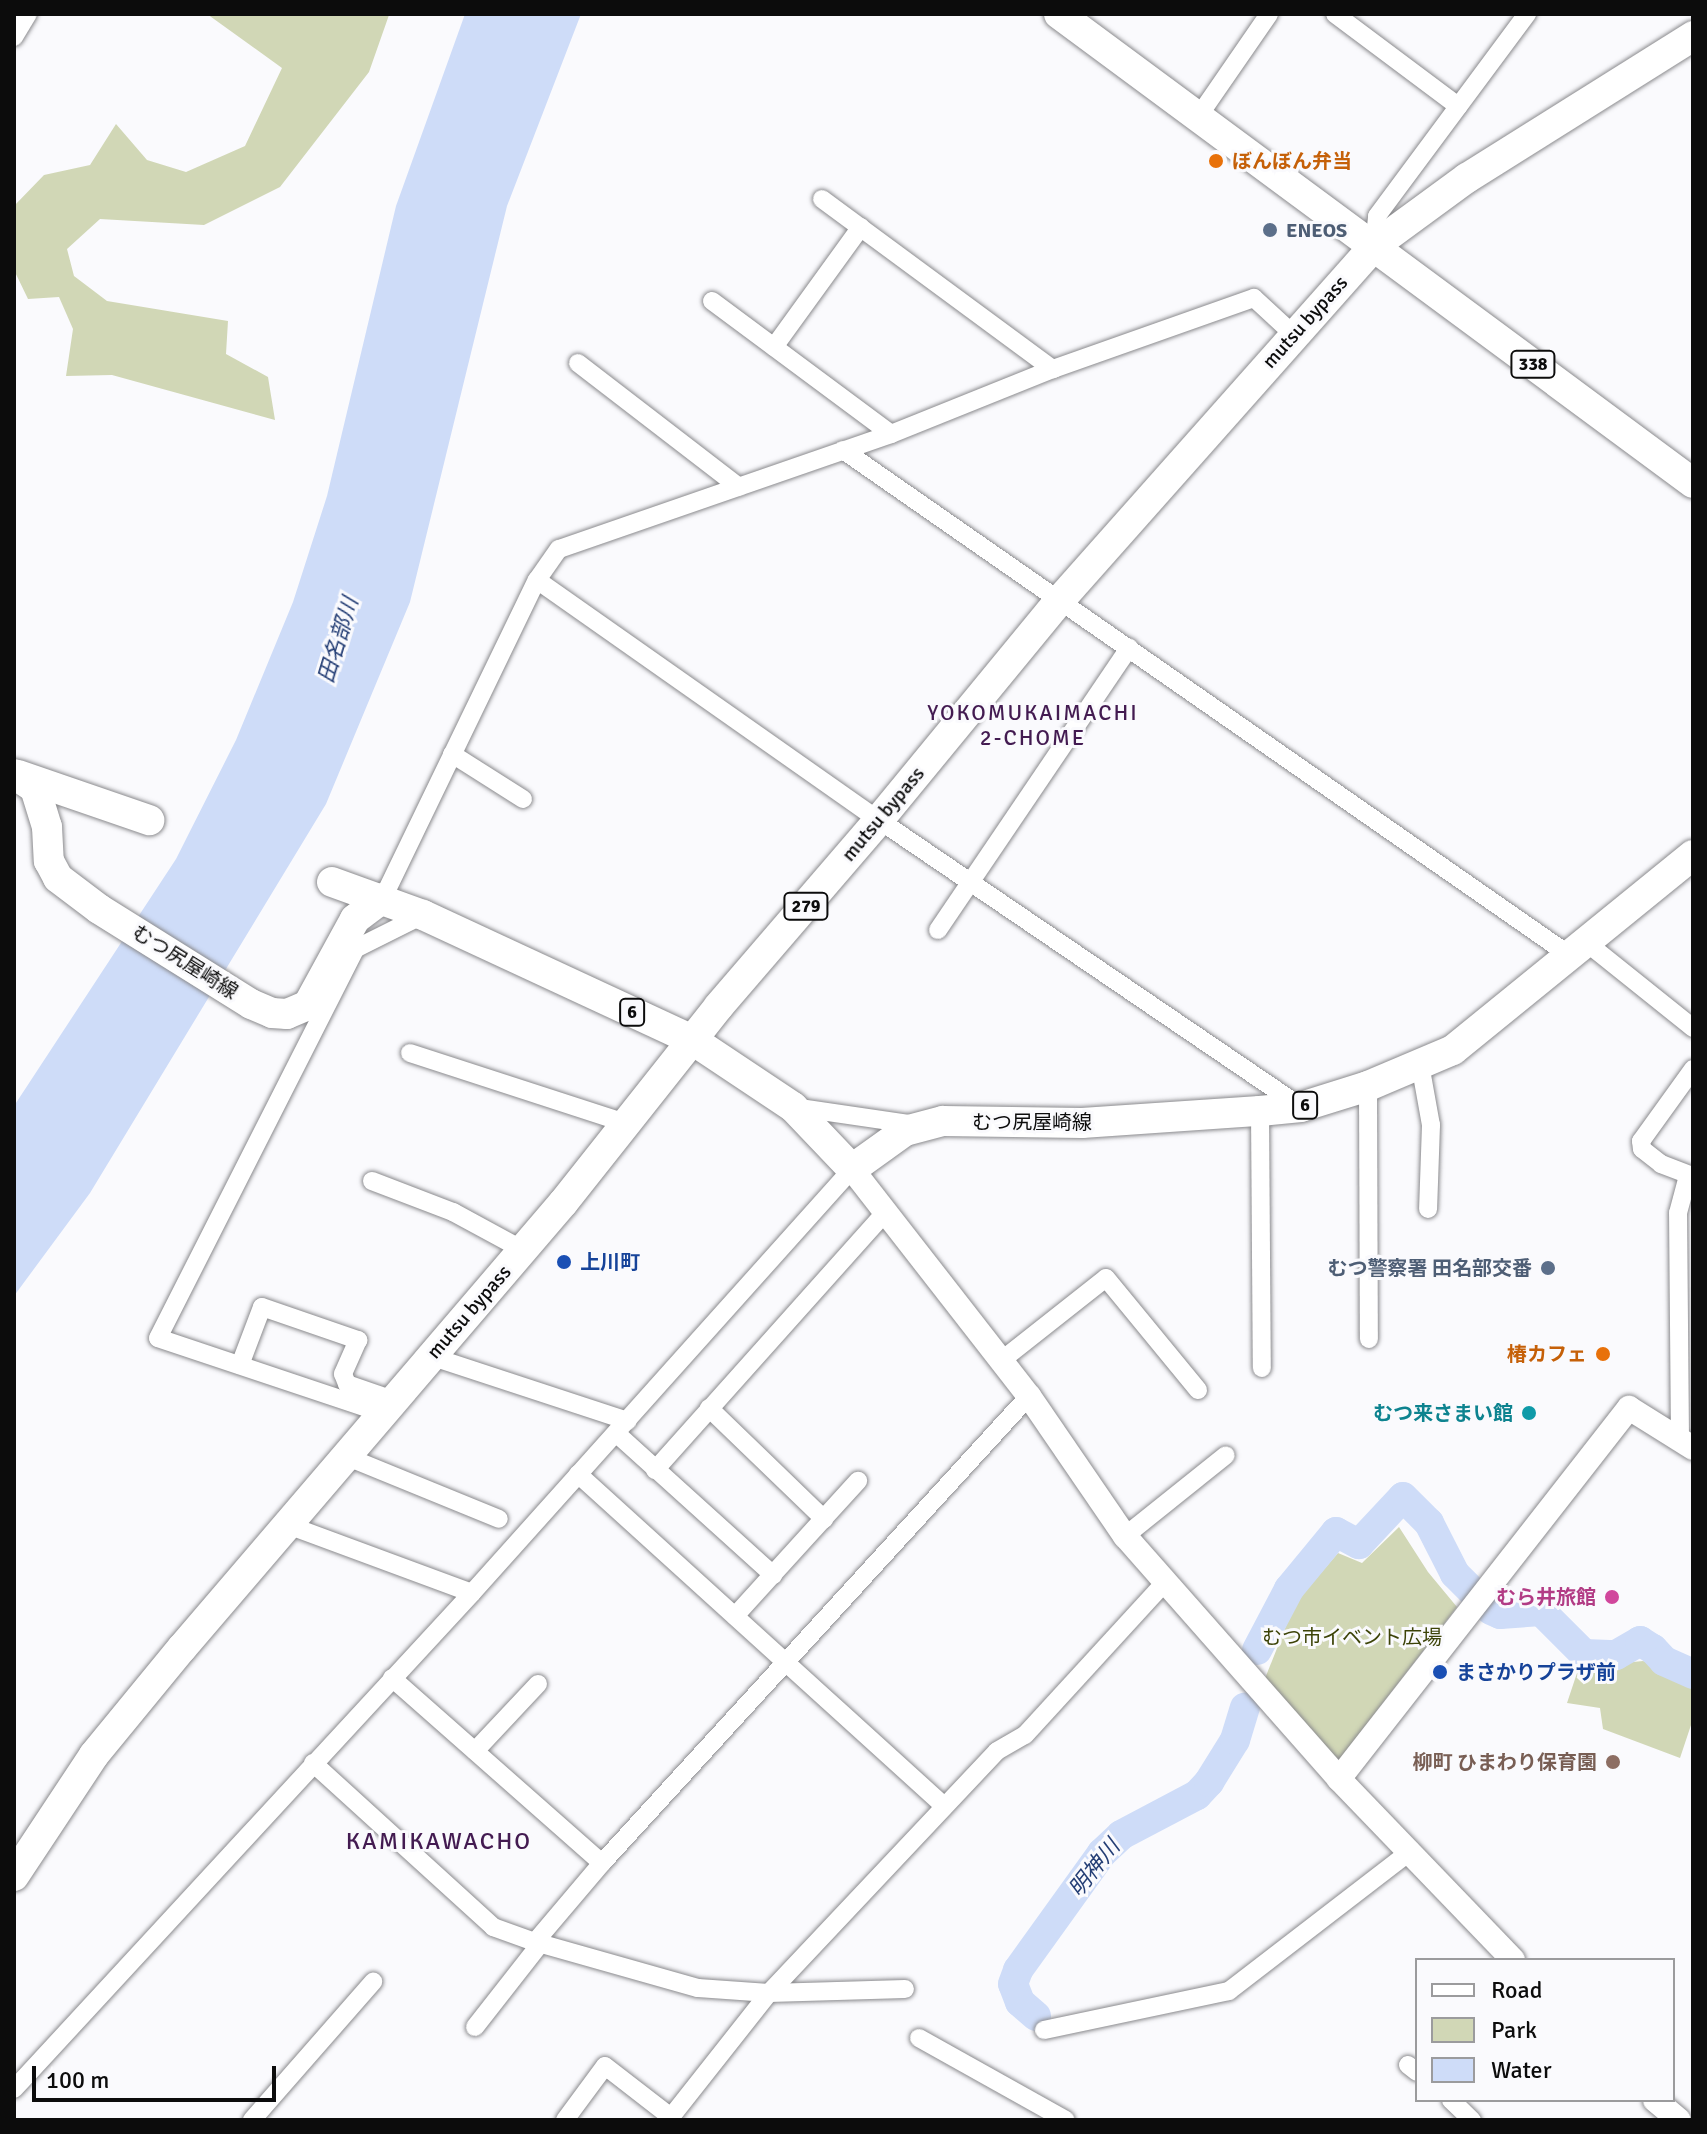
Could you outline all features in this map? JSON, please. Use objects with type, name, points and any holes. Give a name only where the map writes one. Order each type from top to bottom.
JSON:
[{"type":"main road","name":"338","points":[[1059,14],[1693,483]]},
{"type":"main road","name":"mutsu bypass","points":[[14,1876],[94,1755],[629,1124],[719,1006],[879,820],[1060,600],[1293,334],[1374,246],[1467,178],[1693,36]]},
{"type":"main road","name":"むつ尻屋崎線","points":[[14,774],[35,788],[47,827],[49,861],[58,878],[99,909],[251,1004],[272,1013],[287,1014],[308,1005],[355,919],[383,898]]},
{"type":"main road","name":"むつ尻屋崎線","points":[[14,774],[149,820]]},
{"type":"main road","name":"むつ尻屋崎線","points":[[852,1169],[888,1142],[920,1126],[943,1121],[1082,1123],[1260,1111],[1301,1107],[1368,1086],[1453,1050],[1693,855]]},
{"type":"main road","name":"6","points":[[332,882],[423,915],[694,1041],[793,1107],[852,1169]]},
{"type":"street","points":[[14,37],[28,14]]},
{"type":"street","points":[[1198,117],[1269,14]]},
{"type":"street","points":[[1335,14],[1458,106]]},
{"type":"street","points":[[1374,246],[1377,216],[1527,14]]},
{"type":"street","points":[[822,199],[1053,369]]},
{"type":"street","points":[[774,347],[861,227]]},
{"type":"street","points":[[383,898],[537,580],[559,549],[891,434],[1053,369],[1254,298],[1293,334]]},
{"type":"street","points":[[712,301],[891,434]]},
{"type":"street","points":[[578,363],[739,487]]},
{"type":"street","points":[[843,450],[1129,648],[1693,1028]]},
{"type":"street","points":[[537,580],[879,820],[1301,1107]]},
{"type":"street","points":[[938,930],[1129,648]]},
{"type":"street","points":[[452,754],[523,799]]},
{"type":"street","points":[[388,1407],[158,1338],[355,949],[423,915]]},
{"type":"street","points":[[410,1053],[629,1124]]},
{"type":"street","points":[[1420,1064],[1431,1125],[1428,1209]]},
{"type":"street","points":[[1686,1444],[1678,1213],[1690,1175],[1661,1164],[1642,1149],[1641,1141],[1693,1069]]},
{"type":"street","points":[[1368,1086],[1369,1339]]},
{"type":"street","points":[[793,1107],[920,1126]]},
{"type":"street","points":[[1260,1111],[1262,1368]]},
{"type":"street","points":[[14,2089],[472,1593],[852,1169],[1029,1396],[1125,1536],[1339,1779],[1511,1958]]},
{"type":"street","points":[[372,1181],[453,1212],[523,1250]]},
{"type":"street","points":[[655,1470],[886,1212]]},
{"type":"street","points":[[1002,1360],[1106,1278],[1198,1390]]},
{"type":"street","points":[[240,1365],[262,1307],[358,1340],[343,1374],[347,1384],[388,1407]]},
{"type":"street","points":[[430,1356],[622,1427],[655,1470],[773,1575]]},
{"type":"street","points":[[475,2027],[537,1943],[602,1863],[1029,1396]]},
{"type":"street","points":[[709,1408],[824,1519]]},
{"type":"street","points":[[1339,1779],[1629,1408],[1686,1444]]},
{"type":"street","points":[[1125,1536],[1226,1455]]},
{"type":"street","points":[[345,1456],[499,1519]]},
{"type":"street","points":[[578,1474],[944,1806]]},
{"type":"street","points":[[735,1616],[858,1481]]},
{"type":"street","points":[[288,1525],[472,1593]]},
{"type":"street","points":[[565,2120],[605,2066],[671,2117],[769,1993],[997,1751],[1025,1735],[1165,1582]]},
{"type":"street","points":[[392,1678],[602,1863]]},
{"type":"street","points":[[475,1751],[538,1684]]},
{"type":"street","points":[[313,1763],[493,1927],[537,1943],[698,1988],[769,1993],[905,1989]]},
{"type":"street","points":[[1044,2030],[1229,1991],[1411,1851]]},
{"type":"street","points":[[252,2120],[373,1982]]},
{"type":"street","points":[[919,2038],[1066,2120]]},
{"type":"street","points":[[1453,2102],[1472,2120]]},
{"type":"street","points":[[1657,2102],[1679,2120]]},
{"type":"green space","points":[[207,14],[389,15],[369,72],[280,187],[204,225],[100,219],[67,249],[74,276],[107,301],[228,321],[226,354],[268,377],[275,420],[112,375],[66,376],[73,329],[59,297],[28,299],[14,270],[14,206],[44,175],[90,165],[116,124],[147,160],[186,172],[245,146],[282,68]]},
{"type":"green space","name":"むつ市イベント広場","points":[[1399,1527],[1428,1572],[1457,1607],[1338,1761],[1262,1686],[1295,1603],[1338,1553],[1362,1563]]},
{"type":"green space","points":[[1582,1658],[1613,1664],[1643,1661],[1693,1680],[1693,1719],[1680,1758],[1603,1729],[1600,1708],[1567,1703]]},
{"type":"water","name":"田名部川","points":[[465,14],[581,14],[507,206],[410,602],[326,804],[90,1193],[14,1296],[14,1106],[176,859],[236,740],[293,602],[327,496],[396,206]]},
{"type":"waterway","name":"明神川","points":[[1257,1650],[1289,1589],[1336,1532],[1359,1544],[1403,1497],[1429,1523],[1455,1574],[1472,1591]]},
{"type":"waterway","name":"明神川","points":[[1491,1610],[1500,1614],[1541,1611],[1584,1654],[1616,1655],[1640,1641],[1664,1661],[1693,1674]]},
{"type":"waterway","name":"明神川","points":[[1036,2016],[1020,2002],[1013,1984],[1018,1970],[1102,1853],[1121,1835],[1197,1795],[1209,1782],[1235,1740],[1245,1707]]},
{"type":"place","name":"ぼんぼん弁当","points":[[1216,161]]},
{"type":"place","name":"ENEOS","points":[[1270,230]]},
{"type":"place","name":"上川町","points":[[564,1262]]},
{"type":"place","name":"むつ警察署 田名部交番","points":[[1548,1268]]},
{"type":"place","name":"椿カフェ","points":[[1603,1354]]},
{"type":"place","name":"むつ来さまい館","points":[[1529,1413]]},
{"type":"place","name":"むら井旅館","points":[[1612,1597]]},
{"type":"place","name":"まさかりプラザ前","points":[[1440,1672]]},
{"type":"place","name":"柳町 ひまわり保育園","points":[[1613,1762]]},
{"type":"district","name":"YOKOMUKAIMACHI 2-CHOME","points":[[1033,724]]},
{"type":"district","name":"KAMIKAWACHO","points":[[439,1842]]}]
